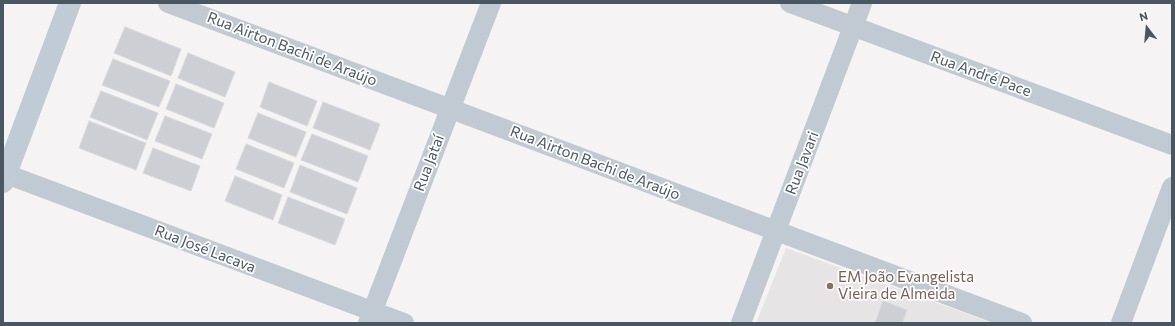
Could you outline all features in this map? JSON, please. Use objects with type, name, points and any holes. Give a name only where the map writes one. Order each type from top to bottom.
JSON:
[{"type":"main road","points":[[4,178],[70,3]]},
{"type":"street","name":"Rua Airton Bachi de Araújo","points":[[168,3],[1022,323]]},
{"type":"street","name":"Rua Jataí","points":[[370,317],[491,3]]},
{"type":"street","name":"Rua André Pace","points":[[790,3],[1172,145]]},
{"type":"street","name":"Rua Javari","points":[[741,323],[862,3]]},
{"type":"street","name":"Rua José Lacava","points":[[4,178],[370,317],[404,323]]},
{"type":"street","points":[[1121,323],[1172,187]]},
{"type":"shaded area","name":"EM João Evangelista Vieira de Almeida","points":[[786,248],[992,323],[756,323]]},
{"type":"building","points":[[125,27],[181,49],[171,76],[114,53]]},
{"type":"building","points":[[188,53],[235,72],[225,97],[178,78]]},
{"type":"building","points":[[113,59],[170,81],[159,107],[102,85]]},
{"type":"building","points":[[269,82],[317,101],[307,126],[260,107]]},
{"type":"building","points":[[176,84],[224,103],[214,128],[166,109]]},
{"type":"building","points":[[101,91],[158,113],[147,140],[90,117]]},
{"type":"building","points":[[323,102],[380,124],[370,150],[313,128]]},
{"type":"building","points":[[258,113],[306,132],[296,157],[248,138]]},
{"type":"building","points":[[165,116],[212,134],[202,159],[155,141]]},
{"type":"building","points":[[89,121],[146,143],[136,170],[79,148]]},
{"type":"building","points":[[312,134],[368,156],[358,182],[301,160]]},
{"type":"building","points":[[246,144],[294,163],[284,188],[236,169]]},
{"type":"building","points":[[153,148],[200,166],[191,191],[143,173]]},
{"type":"building","points":[[300,165],[357,188],[347,214],[290,192]]},
{"type":"building","points":[[235,176],[282,195],[273,220],[225,201]]},
{"type":"building","points":[[288,197],[345,219],[335,245],[278,223]]},
{"type":"building","points":[[883,301],[907,310],[902,323],[875,323]]},
{"type":"place","name":"EM João Evangelista Vieira de Almeida","points":[[830,286]]}]
